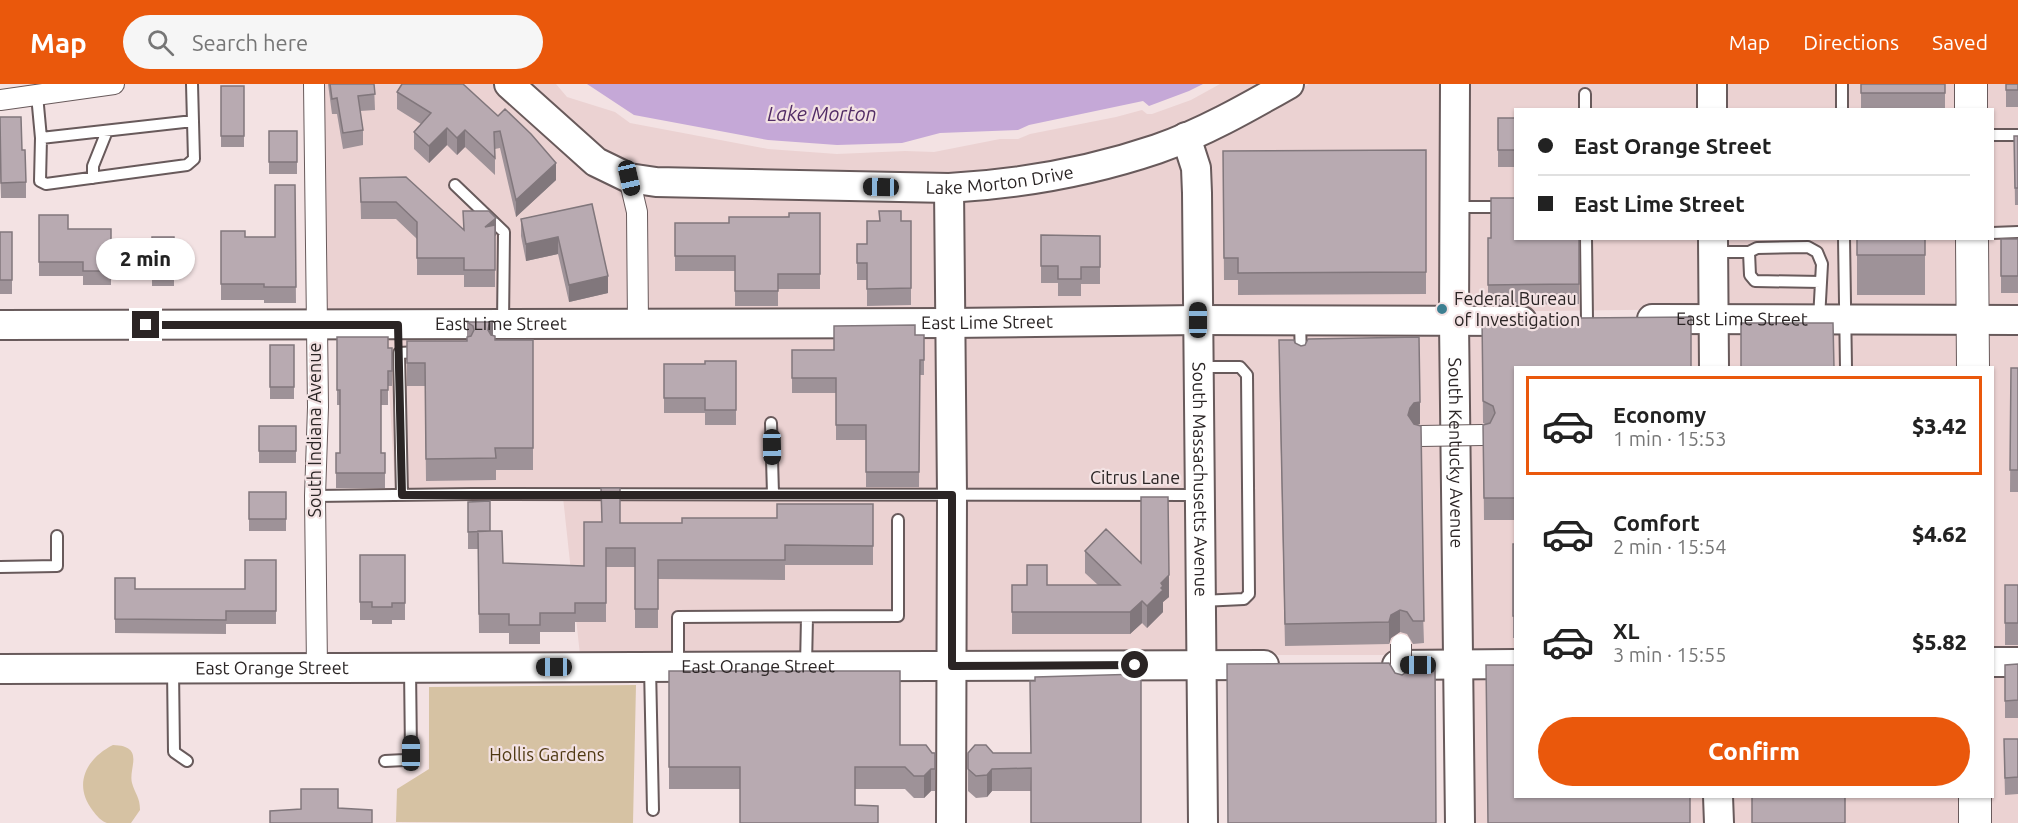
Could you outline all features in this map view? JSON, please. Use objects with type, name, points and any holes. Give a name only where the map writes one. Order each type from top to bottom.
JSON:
[{"type":"main road","points":[[1971,84],[1971,108]]},
{"type":"main road","points":[[1972,240],[1973,366]]},
{"type":"main road","points":[[1975,798],[1975,823]]},
{"type":"street","points":[[0,100],[114,84]]},
{"type":"street","name":"South Indiana Avenue","points":[[314,84],[315,325],[318,407],[315,496],[316,668]]},
{"type":"street","name":"Lake Morton Drive","points":[[509,84],[596,162],[629,178],[656,182],[949,188],[993,186],[1045,178],[1088,169],[1158,148],[1245,109],[1289,84]]},
{"type":"street","name":"South Kentucky Avenue","points":[[1455,84],[1454,322],[1460,823]]},
{"type":"street","points":[[1712,84],[1712,108]]},
{"type":"street","name":"South Massachusetts Avenue","points":[[1186,137],[1196,168],[1203,823]]},
{"type":"street","points":[[629,178],[637,212],[638,324]]},
{"type":"street","points":[[949,188],[952,495],[951,823]]},
{"type":"street","points":[[1713,245],[1714,366]]},
{"type":"street","name":"East Lime Street","points":[[0,325],[315,325],[398,340],[520,329],[638,324],[1198,320],[1454,322],[1714,319],[2018,320]]},
{"type":"street","points":[[1420,436],[1483,435]]},
{"type":"street","points":[[1395,661],[1458,665],[1514,664]]},
{"type":"street","points":[[1994,662],[2018,662]]},
{"type":"street","name":"East Orange Street","points":[[0,669],[1294,665]]},
{"type":"street","points":[[1718,798],[1719,823]]},
{"type":"lane","points":[[37,95],[41,138],[40,181],[46,184],[187,165],[194,159],[192,84]]},
{"type":"lane","points":[[1842,84],[1842,108]]},
{"type":"lane","points":[[1585,94],[1585,108]]},
{"type":"lane","points":[[41,138],[193,121]]},
{"type":"lane","points":[[93,178],[93,166],[107,131]]},
{"type":"lane","points":[[1994,135],[2018,135]]},
{"type":"lane","points":[[455,185],[504,232],[520,329]]},
{"type":"lane","points":[[1454,207],[1514,207]]},
{"type":"lane","points":[[1994,232],[2018,232]]},
{"type":"lane","points":[[1586,240],[1587,320]]},
{"type":"lane","points":[[1832,319],[1844,240]]},
{"type":"lane","points":[[1713,245],[1749,252],[1757,248],[1808,247],[1816,252],[1822,264],[1821,282],[1845,366]]},
{"type":"lane","points":[[1749,252],[1750,275],[1755,281],[1821,282]]},
{"type":"lane","points":[[1300,320],[1301,361]]},
{"type":"lane","points":[[402,495],[398,340],[433,352]]},
{"type":"lane","points":[[1199,367],[1240,367],[1247,375],[1249,571],[1249,594],[1244,599],[1201,601]]},
{"type":"lane","points":[[315,496],[773,494],[771,423]]},
{"type":"lane","name":"Citrus Lane","points":[[773,494],[1200,495]]},
{"type":"lane","points":[[653,810],[664,667],[678,617],[898,616],[898,520]]},
{"type":"lane","points":[[0,567],[57,566],[57,536]]},
{"type":"lane","points":[[806,666],[807,617]]},
{"type":"lane","points":[[385,761],[405,760],[411,753],[410,667]]},
{"type":"lane","points":[[173,668],[174,752],[187,761]]},
{"type":"shaded area","points":[[323,84],[495,84],[590,170],[621,185],[628,213],[629,314],[324,315]]},
{"type":"shaded area","points":[[524,84],[556,84],[567,97],[615,112],[630,123],[768,149],[837,154],[934,152],[1000,139],[1018,139],[1030,134],[1142,110],[1147,114],[1152,114],[1191,100],[1220,84],[1269,84],[1155,139],[993,176],[636,169],[601,153]]},
{"type":"shaded area","points":[[1309,84],[1446,84],[1446,312],[1207,310],[1197,142],[1249,118]]},
{"type":"shaded area","points":[[1464,84],[1703,84],[1703,108],[1514,108],[1514,240],[1704,240],[1705,309],[1463,312]]},
{"type":"shaded area","points":[[1720,84],[1962,84],[1962,108],[1721,108]]},
{"type":"shaded area","points":[[1980,84],[2018,84],[2018,310],[1982,309],[1981,240],[1994,240],[1994,108],[1980,108]]},
{"type":"shaded area","points":[[1181,150],[1190,310],[959,312],[958,198]]},
{"type":"shaded area","points":[[641,190],[940,198],[941,313],[647,314]]},
{"type":"shaded area","points":[[1722,240],[1963,240],[1964,309],[1723,309]]},
{"type":"shaded area","points":[[1705,329],[1705,366],[1514,366],[1514,655],[1467,655],[1463,332]]},
{"type":"shaded area","points":[[1723,329],[1964,329],[1964,366],[1723,366]]},
{"type":"shaded area","points":[[1982,329],[2018,330],[2018,652],[1994,652],[1994,366],[1982,366]]},
{"type":"shaded area","points":[[1190,330],[1192,655],[961,654],[959,332]]},
{"type":"shaded area","points":[[1207,330],[1446,332],[1450,655],[1210,655]]},
{"type":"shaded area","points":[[941,333],[943,653],[580,655],[562,488],[395,490],[386,335]]},
{"type":"shaded area","points":[[2018,671],[2018,823],[1984,823],[1984,798],[1994,798],[1994,672]]},
{"type":"shaded area","points":[[1514,674],[1514,798],[1710,798],[1710,823],[1468,823],[1467,675]]},
{"type":"shaded area","points":[[1727,798],[1966,798],[1966,823],[1728,823]]},
{"type":"green space","name":"Hollis Gardens","points":[[636,685],[633,823],[396,822],[397,789],[429,769],[429,687]]},
{"type":"green space","points":[[113,745],[123,746],[132,754],[131,777],[140,810],[131,823],[103,821],[93,811],[84,791],[85,773],[90,764],[104,750]]},
{"type":"water","name":"Lake Morton","points":[[587,84],[1203,84],[1149,106],[1143,101],[1029,125],[1018,130],[940,133],[902,143],[837,145],[768,140],[634,115]]},
{"type":"building","points":[[330,84],[374,84],[375,94],[358,96],[363,130],[343,133],[337,98],[332,99]]},
{"type":"building","points":[[402,84],[463,84],[498,116],[505,109],[556,163],[516,200],[500,131],[494,132],[495,158],[465,130],[457,138],[447,128],[429,146],[414,132],[431,113],[397,92]]},
{"type":"building","points":[[1861,84],[1945,84],[1945,93],[1861,93]]},
{"type":"building","points":[[2006,84],[2018,84],[2018,90],[2006,90]]},
{"type":"building","points":[[221,86],[244,86],[244,136],[221,136]]},
{"type":"building","points":[[0,117],[21,117],[26,182],[1,183]]},
{"type":"building","points":[[1498,118],[1514,118],[1514,150],[1498,150]]},
{"type":"building","points":[[269,131],[297,131],[297,162],[269,162]]},
{"type":"building","points":[[2014,136],[2018,136],[2018,188],[2015,188]]},
{"type":"building","points":[[1426,150],[1426,272],[1238,273],[1238,258],[1224,258],[1223,151]]},
{"type":"building","points":[[406,177],[464,230],[463,211],[489,211],[496,218],[485,227],[495,225],[495,270],[464,270],[464,258],[417,258],[417,222],[396,202],[361,202],[360,178]]},
{"type":"building","points":[[275,185],[295,185],[296,287],[221,284],[221,231],[245,231],[245,237],[275,237]]},
{"type":"building","points":[[1491,198],[1514,198],[1514,240],[1579,240],[1579,284],[1488,285],[1488,238],[1491,238]]},
{"type":"building","points":[[592,204],[608,276],[569,285],[558,237],[526,244],[521,219]]},
{"type":"building","points":[[879,211],[901,211],[901,221],[911,221],[911,288],[867,289],[867,263],[857,263],[857,244],[867,244],[867,221],[880,221]]},
{"type":"building","points":[[789,213],[820,213],[820,274],[778,274],[778,291],[735,291],[735,256],[675,256],[675,223],[729,223],[729,217],[789,217]]},
{"type":"building","points":[[39,215],[68,215],[68,229],[111,229],[111,271],[83,271],[83,262],[39,262]]},
{"type":"building","points":[[0,232],[12,232],[12,280],[0,280]]},
{"type":"building","points":[[1041,235],[1100,236],[1100,267],[1081,267],[1081,279],[1058,279],[1058,266],[1041,266]]},
{"type":"building","points":[[152,237],[174,237],[174,274],[152,274]]},
{"type":"building","points":[[2001,239],[2018,239],[2018,276],[2001,276]]},
{"type":"building","points":[[1857,240],[1925,240],[1925,255],[1857,255]]},
{"type":"building","points":[[1691,317],[1691,366],[1514,366],[1514,498],[1484,498],[1483,425],[1490,423],[1495,413],[1493,406],[1483,401],[1482,319]]},
{"type":"building","points":[[467,322],[493,322],[489,325],[488,330],[491,335],[495,336],[495,340],[533,340],[533,448],[495,448],[496,458],[426,459],[425,363],[407,363],[407,341],[467,341],[467,337],[471,336],[474,330],[473,326]]},
{"type":"building","points":[[1741,323],[1833,323],[1834,366],[1741,366]]},
{"type":"building","points":[[915,325],[915,335],[924,335],[924,360],[920,360],[919,472],[866,472],[866,425],[836,425],[836,378],[792,378],[792,350],[834,350],[834,326]]},
{"type":"building","points":[[337,337],[388,337],[388,348],[392,348],[392,371],[388,371],[388,390],[381,390],[381,453],[385,453],[385,473],[336,473],[336,453],[340,453]]},
{"type":"building","points":[[1419,337],[1420,402],[1414,403],[1408,415],[1414,424],[1421,426],[1424,621],[1413,621],[1407,612],[1400,610],[1391,615],[1389,622],[1285,624],[1279,340],[1294,340],[1301,346],[1305,345],[1308,339]]},
{"type":"building","points":[[270,345],[294,345],[294,387],[270,387]]},
{"type":"building","points":[[705,361],[736,361],[736,410],[705,410],[705,398],[664,398],[664,364],[705,364]]},
{"type":"building","points":[[2011,368],[2018,368],[2018,470],[2010,470]]},
{"type":"building","points":[[259,426],[296,426],[296,451],[259,451]]},
{"type":"building","points":[[601,488],[620,488],[620,523],[682,523],[682,518],[777,518],[777,504],[873,504],[873,546],[785,545],[785,560],[658,560],[658,609],[635,609],[635,548],[606,548],[606,603],[575,603],[575,613],[540,613],[540,625],[509,625],[509,614],[479,614],[478,531],[502,531],[503,563],[584,566],[584,522],[602,522]]},
{"type":"building","points":[[249,492],[286,492],[286,519],[249,519]]},
{"type":"building","points":[[1141,497],[1168,497],[1169,575],[1161,583],[1163,590],[1147,606],[1142,601],[1130,612],[1012,612],[1012,585],[1027,585],[1027,565],[1047,565],[1047,585],[1120,585],[1085,551],[1106,529],[1141,563]]},
{"type":"building","points":[[490,501],[490,531],[468,532],[468,502]]},
{"type":"building","points":[[1513,544],[1514,544],[1514,616]]},
{"type":"building","points":[[360,555],[405,555],[405,603],[392,603],[392,607],[372,607],[372,602],[360,602]]},
{"type":"building","points":[[245,560],[276,560],[276,611],[226,611],[226,620],[115,619],[115,578],[135,578],[135,589],[245,589]]},
{"type":"building","points":[[2005,585],[2018,585],[2018,623],[2005,623]]},
{"type":"building","points":[[1389,663],[1395,673],[1402,675],[1411,669],[1413,663],[1435,663],[1436,823],[1228,823],[1227,664]]},
{"type":"building","points":[[2018,664],[2018,700],[2005,701],[2005,665]]},
{"type":"building","points":[[1486,665],[1514,665],[1514,798],[1690,798],[1690,823],[1488,823]]},
{"type":"building","points":[[669,671],[900,671],[900,745],[926,745],[932,753],[935,753],[935,769],[931,769],[924,776],[914,776],[905,767],[855,767],[855,805],[878,806],[878,823],[740,823],[740,767],[669,767]]},
{"type":"building","points":[[1141,674],[1141,823],[1031,823],[1031,768],[992,769],[987,775],[976,776],[968,769],[968,753],[975,745],[986,745],[993,753],[1031,753],[1030,681],[1035,681],[1035,677]]},
{"type":"building","points":[[2004,739],[2018,739],[2018,777],[2005,778]]},
{"type":"building","points":[[301,789],[338,789],[338,808],[372,810],[372,823],[270,823],[270,811],[301,809]]},
{"type":"building","points":[[1752,798],[1845,798],[1845,823],[1752,823]]},
{"type":"place","name":"Federal Bureau of Investigation","points":[[1442,309]]},
{"type":"route","points":[[146,325],[398,325],[402,495],[952,495],[952,666],[1135,665]]}]
